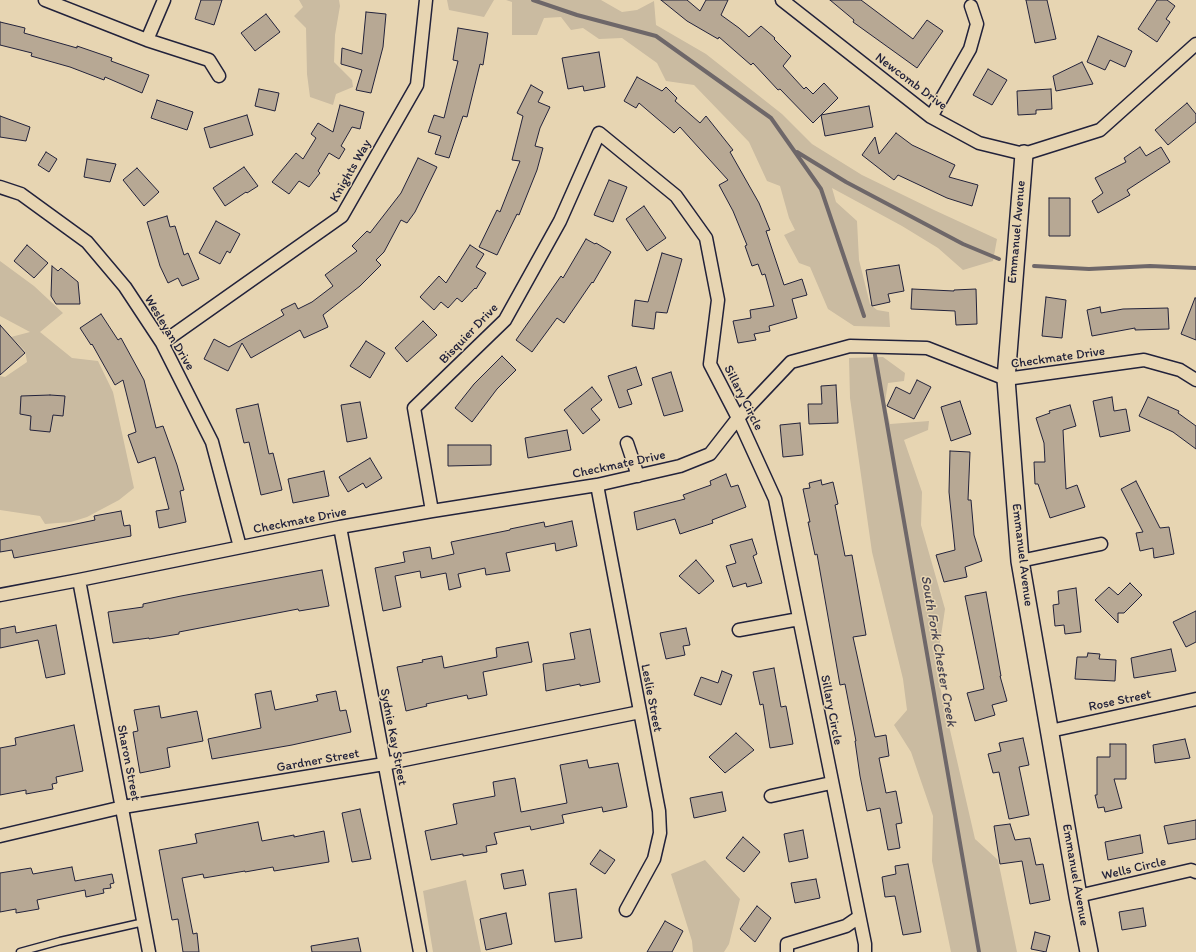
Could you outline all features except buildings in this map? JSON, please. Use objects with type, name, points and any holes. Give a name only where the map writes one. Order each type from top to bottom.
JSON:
[{"type":"street","points":[[45,0],[147,40],[209,60],[219,76]]},
{"type":"street","points":[[147,40],[164,0]]},
{"type":"street","name":"Knights Way","points":[[162,343],[342,216],[417,85],[426,0]]},
{"type":"street","name":"Newcomb Drive","points":[[782,0],[931,117],[979,143],[1024,154]]},
{"type":"street","points":[[931,117],[970,49],[977,24],[971,6]]},
{"type":"street","points":[[1024,154],[1100,130],[1196,44]]},
{"type":"street","name":"Sillary Circle","points":[[599,133],[676,196],[706,238],[718,300],[710,364],[738,418],[775,499],[831,783],[865,944],[865,952]]},
{"type":"street","name":"Bisquier Drive","points":[[432,511],[414,408],[505,320],[560,221],[599,133]]},
{"type":"street","name":"Emmanuel Avenue","points":[[1024,154],[1006,379],[1020,561],[1089,952]]},
{"type":"street","name":"Wesleyan Drive","points":[[0,187],[21,194],[86,242],[125,287],[162,343],[212,442],[240,547]]},
{"type":"street","name":"Checkmate Drive","points":[[0,595],[340,527],[597,485],[680,466],[710,454],[738,418],[791,362],[850,346],[927,348],[1006,379],[1144,360],[1180,370],[1196,380]]},
{"type":"street","points":[[627,443],[638,476]]},
{"type":"street","name":"Leslie Street","points":[[597,485],[659,811],[660,833],[654,859],[626,910]]},
{"type":"street","name":"Sydnie Kay Street","points":[[340,527],[420,952]]},
{"type":"street","points":[[1020,561],[1101,544]]},
{"type":"street","name":"Sharon Street","points":[[79,580],[149,952]]},
{"type":"street","points":[[739,630],[799,619]]},
{"type":"street","name":"Rose Street","points":[[1050,730],[1196,699]]},
{"type":"street","name":"Gardner Street","points":[[0,836],[122,808],[384,764],[640,712]]},
{"type":"street","points":[[771,796],[831,783]]},
{"type":"street","name":"Wells Circle","points":[[1078,896],[1190,870],[1196,872]]},
{"type":"street","points":[[787,952],[788,944],[846,926],[859,917]]},
{"type":"lane","points":[[20,952],[60,941],[144,922]]},
{"type":"shaded area","points":[[299,0],[339,0],[340,6],[335,35],[334,62],[352,80],[353,87],[336,94],[333,105],[310,97],[307,74],[306,28],[294,16],[303,7]]},
{"type":"shaded area","points":[[447,0],[494,0],[484,17],[449,10]]},
{"type":"shaded area","points":[[506,0],[601,0],[622,12],[637,10],[654,1],[656,25],[706,54],[782,114],[812,144],[862,175],[997,239],[993,261],[963,270],[938,248],[902,226],[832,188],[836,202],[857,221],[859,260],[870,304],[877,310],[889,312],[890,327],[854,326],[828,309],[810,267],[799,263],[784,235],[795,230],[789,218],[780,186],[767,181],[749,142],[694,85],[666,81],[657,63],[622,38],[599,39],[583,28],[571,30],[561,17],[544,18],[537,35],[512,35],[512,2]]},
{"type":"shaded area","points":[[0,261],[34,286],[63,313],[40,332],[72,358],[98,361],[113,392],[134,488],[119,500],[87,517],[71,522],[45,524],[40,516],[0,510],[0,376],[5,377],[27,362],[25,351],[11,337],[30,332],[0,316]]},
{"type":"shaded area","points":[[883,357],[905,373],[904,381],[888,383],[885,402],[890,424],[929,421],[928,430],[904,440],[922,492],[921,525],[945,609],[936,669],[975,839],[998,860],[1017,952],[951,952],[932,861],[933,816],[911,752],[894,725],[907,710],[903,679],[872,552],[850,398],[849,358]]},
{"type":"shaded area","points":[[705,860],[740,899],[729,944],[724,952],[693,952],[692,941],[671,874]]},
{"type":"shaded area","points":[[466,880],[481,952],[433,952],[423,891]]},
{"type":"waterway","name":"South Fork Chester Creek","points":[[533,0],[577,15],[656,36],[771,118],[821,189],[864,316]]},
{"type":"waterway","points":[[797,152],[846,182],[963,244],[999,259]]},
{"type":"waterway","points":[[1034,266],[1089,269],[1150,266],[1196,268]]},
{"type":"waterway","name":"South Fork Chester Creek","points":[[875,355],[979,952]]}]
